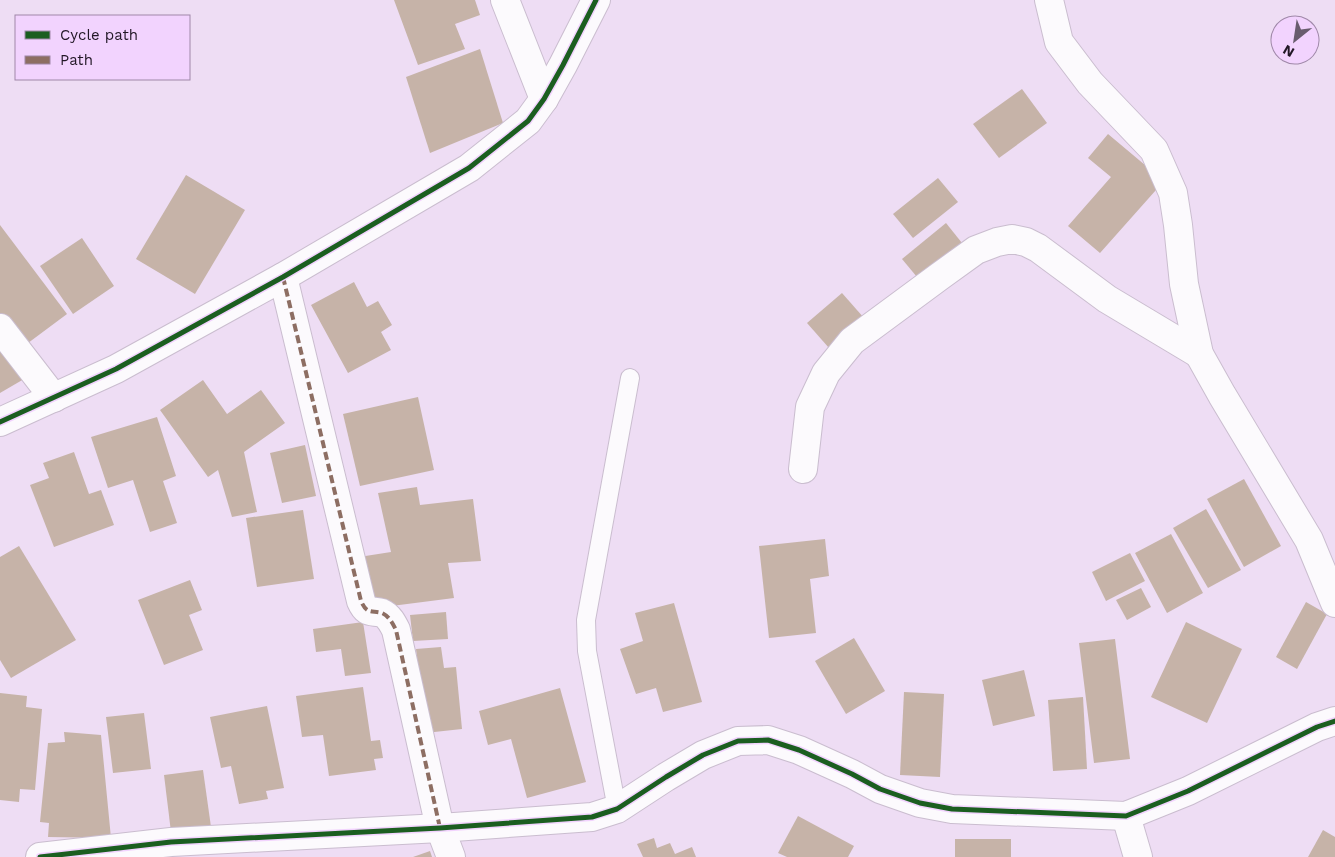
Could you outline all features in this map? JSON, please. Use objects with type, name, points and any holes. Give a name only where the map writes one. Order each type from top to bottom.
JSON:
[{"type":"street","points":[[504,0],[544,99]]},
{"type":"street","points":[[0,422],[116,369],[283,277],[469,168],[528,121],[544,99],[596,0]]},
{"type":"street","points":[[1049,0],[1059,42],[1090,83],[1154,150],[1174,193],[1184,284],[1199,354],[1309,540],[1335,603]]},
{"type":"street","points":[[803,470],[810,407],[826,373],[852,342],[976,250],[997,242],[1012,240],[1026,242],[1038,248],[1107,299],[1199,354]]},
{"type":"street","points":[[283,277],[361,601],[364,608],[387,617],[396,630],[440,828],[451,857]]},
{"type":"street","points":[[0,328],[54,398]]},
{"type":"street","points":[[40,857],[174,850],[592,817],[617,809],[703,755],[738,741],[768,740],[799,750],[880,789],[920,803],[952,809],[1126,816],[1188,791],[1317,727],[1335,721]]},
{"type":"street","points":[[1126,816],[1138,857]]},
{"type":"lane","points":[[617,809],[587,651],[586,620],[630,378]]},
{"type":"building","points":[[394,0],[475,0],[480,15],[455,24],[465,49],[418,65]]},
{"type":"building","points":[[480,49],[503,123],[430,153],[406,77]]},
{"type":"building","points":[[1022,89],[1047,123],[999,158],[973,124]]},
{"type":"building","points":[[1108,134],[1164,181],[1100,253],[1068,226],[1111,177],[1088,158]]},
{"type":"building","points":[[186,175],[245,210],[195,294],[136,259]]},
{"type":"building","points":[[938,178],[958,202],[913,238],[893,214]]},
{"type":"building","points":[[946,223],[966,248],[922,283],[902,259]]},
{"type":"building","points":[[0,225],[67,314],[24,346],[0,314]]},
{"type":"building","points":[[82,238],[114,286],[73,314],[40,266]]},
{"type":"building","points":[[354,282],[367,307],[378,301],[392,325],[381,332],[391,350],[348,373],[311,305]]},
{"type":"building","points":[[842,293],[864,318],[829,348],[807,323]]},
{"type":"building","points":[[0,351],[24,379],[0,393]]},
{"type":"building","points":[[203,380],[227,414],[261,390],[285,423],[244,452],[257,512],[232,517],[218,470],[208,477],[160,410]]},
{"type":"building","points":[[418,397],[434,470],[360,486],[343,414]]},
{"type":"building","points":[[157,417],[176,476],[163,481],[177,523],[150,532],[133,480],[108,488],[91,437]]},
{"type":"building","points":[[305,445],[316,496],[282,503],[270,453]]},
{"type":"building","points":[[74,452],[89,494],[101,490],[114,525],[54,547],[30,485],[49,478],[43,463]]},
{"type":"building","points":[[1244,479],[1281,546],[1244,567],[1207,499]]},
{"type":"building","points":[[417,487],[420,505],[473,499],[481,561],[448,563],[454,598],[368,609],[359,557],[391,552],[378,493]]},
{"type":"building","points":[[1206,509],[1241,570],[1208,588],[1173,528]]},
{"type":"building","points":[[303,510],[314,579],[257,587],[246,518]]},
{"type":"building","points":[[1171,534],[1203,593],[1167,613],[1135,553]]},
{"type":"building","points":[[825,539],[829,576],[810,579],[816,633],[769,638],[759,546]]},
{"type":"building","points":[[19,546],[76,640],[11,678],[0,660],[0,557]]},
{"type":"building","points":[[1130,553],[1145,581],[1106,601],[1092,572]]},
{"type":"building","points":[[190,580],[202,610],[189,615],[203,650],[164,665],[138,600]]},
{"type":"building","points":[[1141,588],[1151,607],[1127,620],[1116,600]]},
{"type":"building","points":[[1306,602],[1327,614],[1297,669],[1276,657]]},
{"type":"building","points":[[674,603],[702,702],[663,712],[656,688],[636,694],[620,649],[643,641],[635,613]]},
{"type":"building","points":[[446,612],[448,639],[413,641],[410,615]]},
{"type":"building","points":[[363,622],[371,673],[345,676],[341,649],[316,652],[313,629]]},
{"type":"building","points":[[1186,622],[1242,649],[1207,723],[1151,697]]},
{"type":"building","points":[[854,638],[885,691],[846,714],[815,661]]},
{"type":"building","points":[[1115,639],[1130,759],[1094,763],[1079,643]]},
{"type":"building","points":[[441,647],[444,668],[456,667],[462,729],[425,733],[416,649]]},
{"type":"building","points":[[1024,670],[1035,716],[993,726],[982,680]]},
{"type":"building","points":[[363,687],[371,741],[380,740],[383,758],[374,759],[376,770],[329,776],[323,735],[302,737],[296,696]]},
{"type":"building","points":[[560,688],[586,782],[527,798],[511,739],[488,745],[479,711]]},
{"type":"building","points":[[904,692],[944,694],[940,777],[900,775]]},
{"type":"building","points":[[0,693],[27,696],[26,707],[42,709],[35,790],[20,789],[19,802],[0,800]]},
{"type":"building","points":[[1083,697],[1087,769],[1053,771],[1048,700]]},
{"type":"building","points":[[267,706],[284,788],[266,791],[268,799],[239,804],[231,766],[221,768],[210,717]]},
{"type":"building","points":[[144,713],[151,769],[113,773],[106,717]]},
{"type":"building","points":[[64,732],[101,735],[111,838],[48,837],[49,823],[40,822],[48,743],[65,742]]},
{"type":"building","points":[[203,770],[211,827],[171,832],[164,775]]},
{"type":"building","points":[[798,816],[854,846],[848,857],[787,857],[778,853]]},
{"type":"building","points":[[1323,830],[1335,837],[1335,857],[1308,857]]},
{"type":"building","points":[[654,838],[657,848],[670,843],[675,854],[692,847],[696,857],[643,857],[637,844]]},
{"type":"building","points":[[955,839],[1011,839],[1011,857],[955,857]]},
{"type":"building","points":[[430,851],[432,857],[413,857]]},
{"type":"marked path","points":[[283,277],[361,601],[368,610],[387,616],[396,630],[440,828]]},
{"type":"cycle path","points":[[0,422],[116,369],[283,277],[469,168],[528,121],[544,99],[596,0]]},
{"type":"cycle path","points":[[40,857],[171,842],[440,828],[592,817],[617,809],[703,755],[738,741],[768,740],[799,750],[880,789],[920,803],[952,809],[1126,816],[1188,791],[1317,727],[1335,721]]}]
